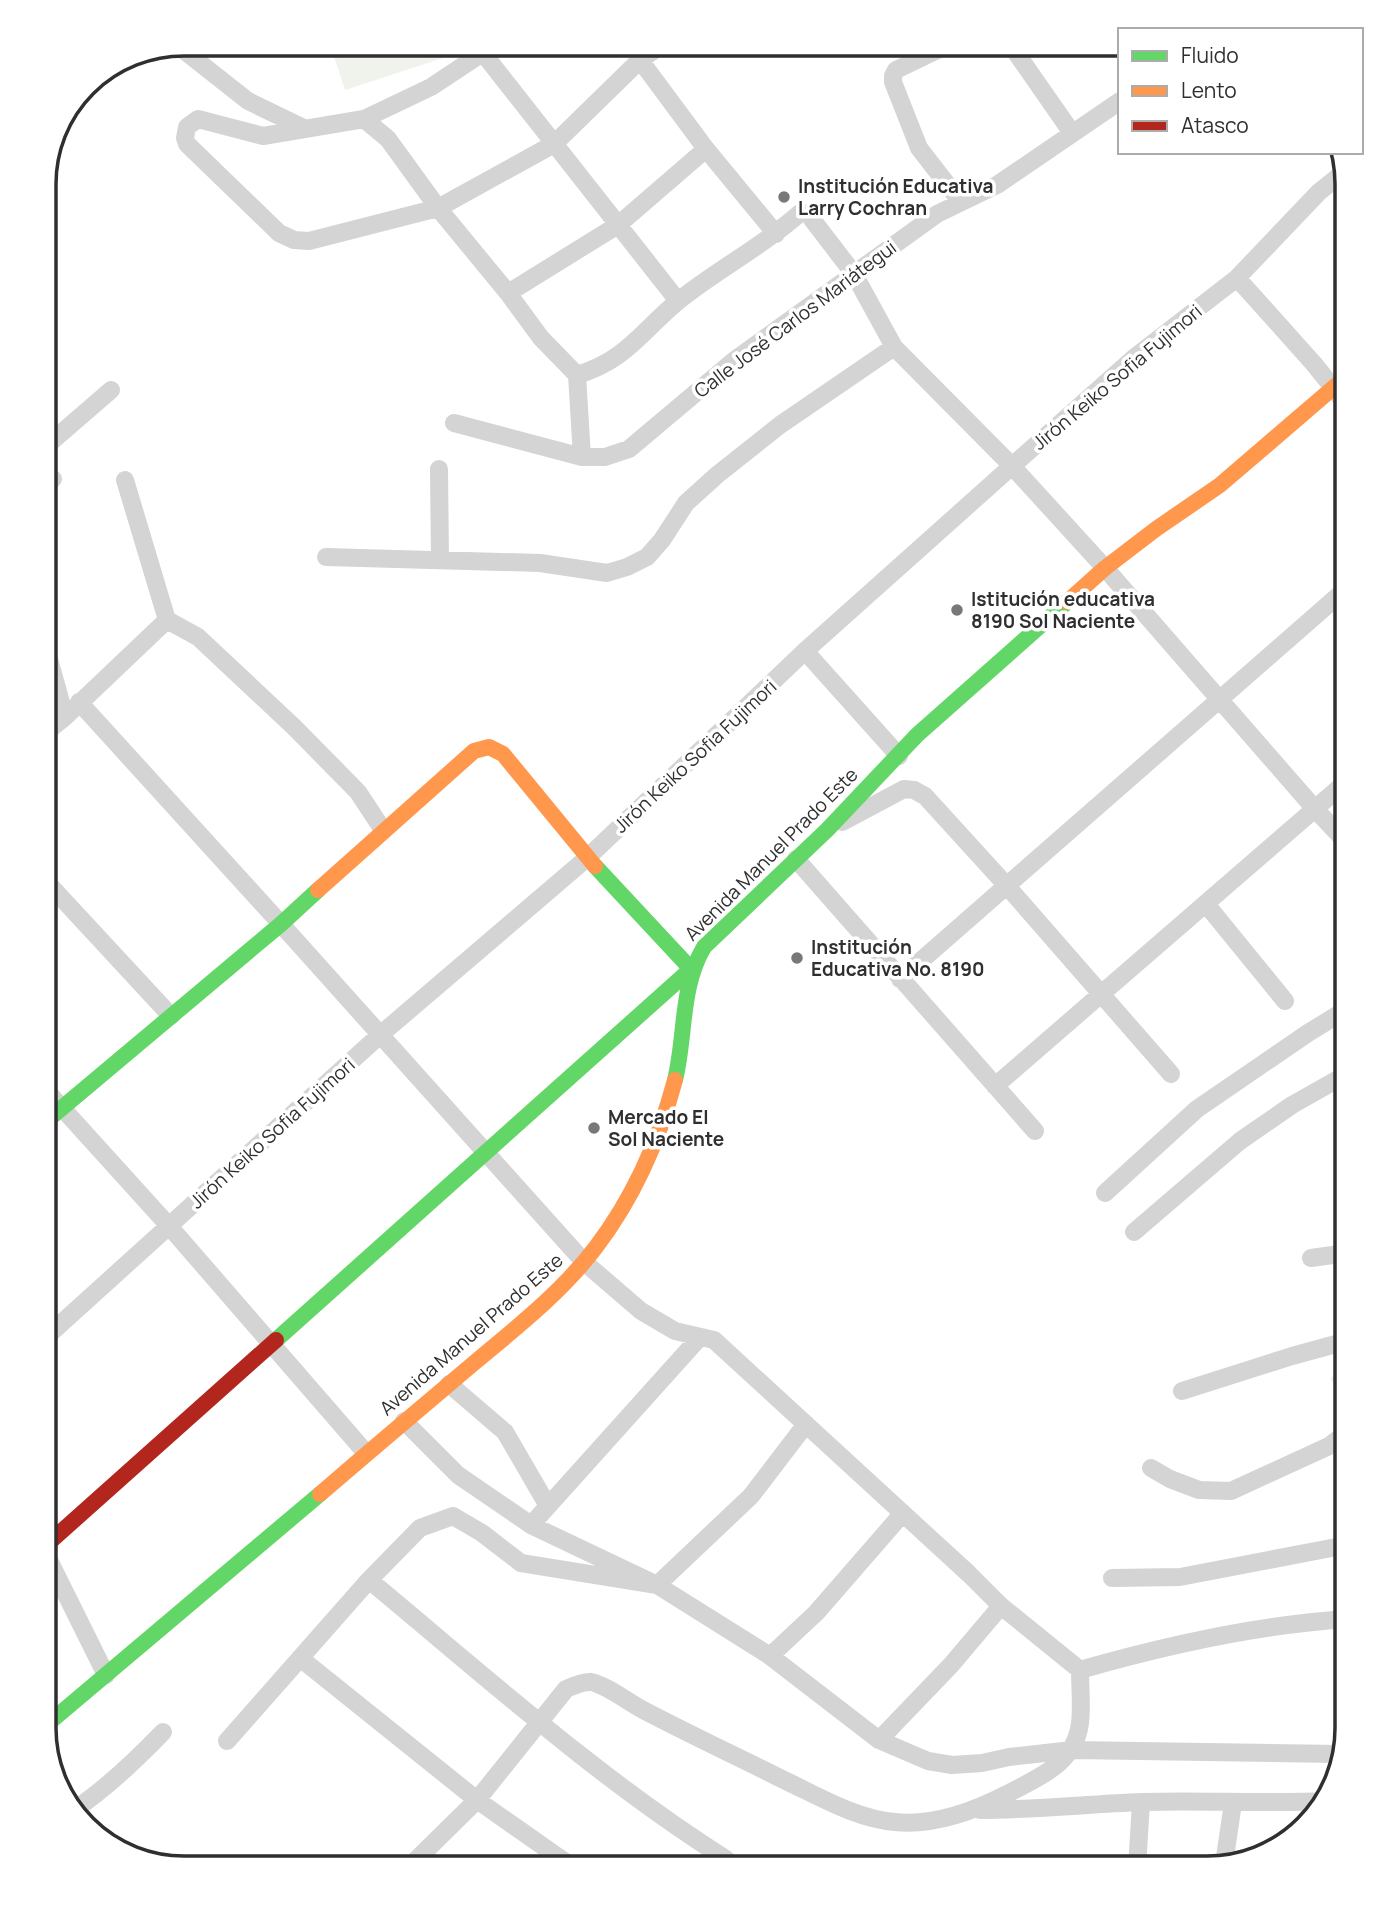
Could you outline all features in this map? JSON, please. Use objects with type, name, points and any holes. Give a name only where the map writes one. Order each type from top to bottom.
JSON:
[{"type":"street","points":[[191,56],[248,101],[306,129]]},
{"type":"street","points":[[478,56],[431,87],[363,119],[264,136],[198,119],[187,127],[185,138],[187,144],[279,233],[294,240],[309,241],[438,208],[554,144],[646,56]]},
{"type":"street","points":[[494,56],[554,144],[678,301]]},
{"type":"street","points":[[925,56],[896,70],[893,82],[919,148],[960,201]]},
{"type":"street","points":[[1018,56],[1072,133]]},
{"type":"street","points":[[640,60],[706,149],[776,234]]},
{"type":"street","name":"Calle José Carlos Mariátegui","points":[[454,423],[582,457],[605,457],[629,449],[736,359],[937,214],[997,185],[1118,102]]},
{"type":"street","points":[[363,119],[388,139],[438,208],[541,338],[577,374],[582,457]]},
{"type":"street","points":[[508,293],[618,225],[706,149]]},
{"type":"street","name":"Jirón Keiko Sofia Fujimori","points":[[56,1328],[380,1035],[587,858],[805,651],[1012,466],[1135,357],[1237,278],[1319,192],[1335,179]]},
{"type":"street","points":[[577,374],[600,368],[624,351],[678,301],[776,234],[800,213],[806,213],[854,274],[894,347],[1012,466],[1335,830]]},
{"type":"street","points":[[1237,278],[1335,377]]},
{"type":"street","points":[[326,556],[540,563],[607,573],[626,567],[646,557],[663,540],[686,503],[717,475],[780,425],[894,347]]},
{"type":"street","name":"Avenida Manuel Prado Este","points":[[56,1717],[511,1332],[584,1262],[623,1207],[659,1137],[677,1073],[691,969],[704,947],[827,830],[927,726],[1105,568],[1220,485],[1335,386]]},
{"type":"street","points":[[56,438],[111,390]]},
{"type":"street","points":[[439,469],[440,560]]},
{"type":"street","points":[[125,480],[167,620],[198,637],[294,727],[358,792],[383,830]]},
{"type":"street","points":[[900,979],[1335,599]]},
{"type":"street","points":[[56,724],[167,620]]},
{"type":"street","points":[[805,651],[899,756]]},
{"type":"street","points":[[56,684],[65,717]]},
{"type":"street","points":[[79,702],[584,1262],[641,1311],[675,1331],[714,1340],[970,1574],[1001,1606],[1080,1670]]},
{"type":"street","points":[[56,1112],[281,924],[474,751],[489,747],[503,754],[587,858],[691,969],[56,1537]]},
{"type":"street","points":[[827,830],[904,789],[914,790],[925,796],[1171,1074]]},
{"type":"street","points":[[995,1086],[1335,792]]},
{"type":"street","points":[[796,859],[1035,1130]]},
{"type":"street","points":[[56,892],[171,1016]]},
{"type":"street","points":[[1206,904],[1285,1001]]},
{"type":"street","points":[[1105,1193],[1197,1109],[1335,1016]]},
{"type":"street","points":[[1134,1232],[1240,1141],[1292,1105],[1335,1081]]},
{"type":"street","points":[[56,1101],[169,1226],[366,1453]]},
{"type":"street","points":[[1311,1258],[1335,1255]]},
{"type":"street","points":[[531,1525],[700,1337]]},
{"type":"street","points":[[1182,1391],[1335,1344]]},
{"type":"street","points":[[449,1384],[505,1432],[548,1506]]},
{"type":"street","points":[[404,1421],[458,1475],[531,1525],[657,1585],[770,1656],[879,1740],[928,1762],[952,1765],[1072,1750],[1332,1754]]},
{"type":"street","points":[[657,1585],[751,1496],[806,1424]]},
{"type":"street","points":[[1151,1468],[1199,1490],[1231,1491],[1335,1441]]},
{"type":"street","points":[[770,1656],[816,1613],[903,1513]]},
{"type":"street","points":[[227,1741],[369,1580],[420,1528],[453,1516],[482,1533],[521,1563],[657,1585]]},
{"type":"street","points":[[1112,1578],[1180,1577],[1335,1547]]},
{"type":"street","points":[[56,1573],[106,1675]]},
{"type":"street","points":[[369,1580],[540,1722],[680,1830],[721,1856]]},
{"type":"street","points":[[879,1740],[951,1665],[1001,1606]]},
{"type":"street","points":[[1080,1670],[1131,1656],[1285,1625],[1335,1620]]},
{"type":"street","points":[[300,1658],[477,1800],[557,1856]]},
{"type":"street","points":[[420,1856],[477,1800],[566,1689],[591,1682],[743,1760],[863,1816],[895,1822],[925,1822],[970,1810],[997,1799],[1053,1769],[1072,1750],[1080,1723],[1080,1670]]},
{"type":"street","points":[[82,1804],[114,1779],[163,1732]]},
{"type":"street","points":[[970,1810],[1141,1802],[1312,1801]]},
{"type":"street","points":[[1138,1856],[1141,1802]]},
{"type":"street","points":[[1225,1855],[1233,1803]]},
{"type":"shaded area","points":[[334,56],[443,58],[345,90]]},
{"type":"traffic: fast","points":[[675,1080],[687,995],[696,963],[704,947],[827,830],[917,735],[1067,602]]},
{"type":"traffic: fast","points":[[276,1340],[691,969],[595,866]]},
{"type":"traffic: fast","points":[[56,1113],[318,890]]},
{"type":"traffic: fast","points":[[56,1717],[320,1494]]},
{"type":"traffic: slow","points":[[1067,602],[1105,568],[1220,485],[1335,386]]},
{"type":"traffic: slow","points":[[318,890],[474,751],[489,747],[503,754],[595,866]]},
{"type":"traffic: slow","points":[[320,1494],[523,1322],[583,1263],[610,1228],[644,1167],[675,1080]]},
{"type":"traffic: jam","points":[[56,1536],[276,1340]]},
{"type":"place","name":"Institución Educativa Larry Cochran","points":[[784,197]]},
{"type":"place","name":"Istitución educativa 8190 Sol Naciente","points":[[957,610]]},
{"type":"place","name":"Institución Educativa No. 8190","points":[[797,958]]},
{"type":"place","name":"Mercado El Sol Naciente","points":[[594,1128]]}]
